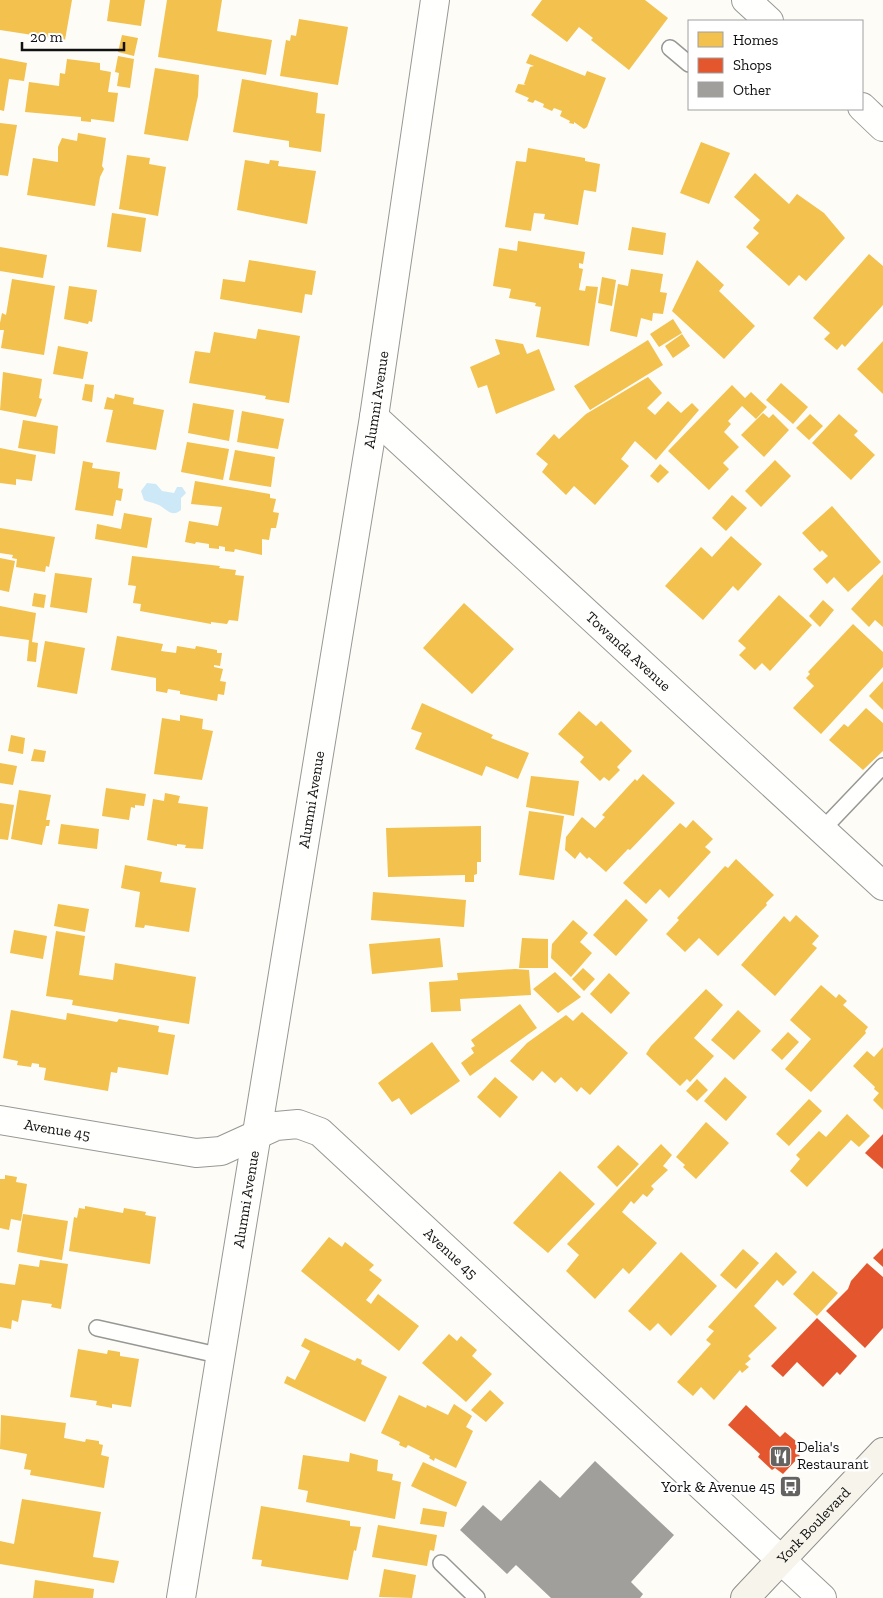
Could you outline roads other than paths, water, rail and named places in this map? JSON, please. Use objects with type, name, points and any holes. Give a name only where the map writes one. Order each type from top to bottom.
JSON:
[{"type":"main road","name":"York Boulevard","points":[[745,1598],[883,1452]]},
{"type":"street","name":"Alumni Avenue","points":[[182,1598],[374,417],[436,0]]},
{"type":"street","points":[[746,0],[768,20]]},
{"type":"street","points":[[863,108],[883,127]]},
{"type":"street","name":"Towanda Avenue","points":[[374,417],[883,886]]},
{"type":"street","name":"Avenue 45","points":[[0,1120],[196,1154],[221,1151],[276,1126],[298,1124],[320,1132],[822,1598]]},
{"type":"lane","points":[[670,48],[688,63]]},
{"type":"lane","points":[[822,830],[883,766]]},
{"type":"lane","points":[[96,1328],[222,1356]]},
{"type":"lane","points":[[441,1563],[477,1598]]},
{"type":"water","points":[[147,483],[156,484],[162,491],[174,493],[177,487],[182,487],[186,493],[181,498],[181,510],[171,513],[159,505],[144,500],[141,491]]},
{"type":"place","name":"Delia's Restaurant","points":[[781,1456]]},
{"type":"place","name":"York & Avenue 45","points":[[791,1487]]}]
